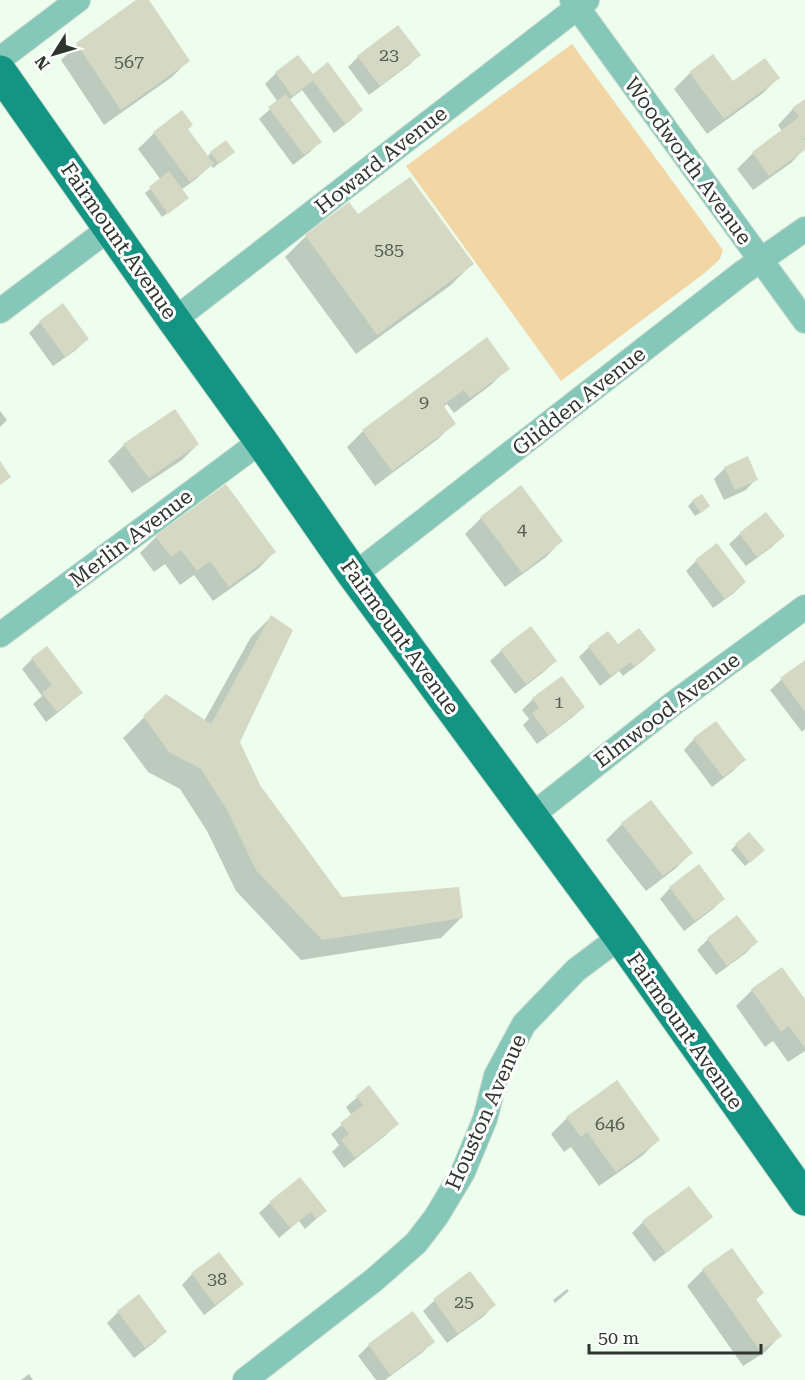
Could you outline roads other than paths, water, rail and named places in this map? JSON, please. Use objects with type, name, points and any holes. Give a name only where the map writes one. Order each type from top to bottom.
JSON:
[{"type":"main road","name":"Fairmount Avenue","points":[[0,72],[354,575],[620,937],[805,1199]]},
{"type":"street","points":[[0,59],[78,0]]},
{"type":"street","name":"Woodworth Avenue","points":[[579,2],[805,321]]},
{"type":"street","name":"Howard Avenue","points":[[174,320],[579,2]]},
{"type":"street","points":[[0,310],[110,228]]},
{"type":"street","name":"Glidden Avenue","points":[[354,575],[760,260],[805,229]]},
{"type":"street","name":"Merlin Avenue","points":[[0,635],[261,441]]},
{"type":"street","name":"Elmwood Avenue","points":[[531,816],[674,703],[805,607]]},
{"type":"street","name":"Houston Avenue","points":[[245,1380],[374,1281],[416,1243],[436,1217],[463,1172],[485,1119],[496,1076],[524,1024],[576,970],[620,937]]}]
